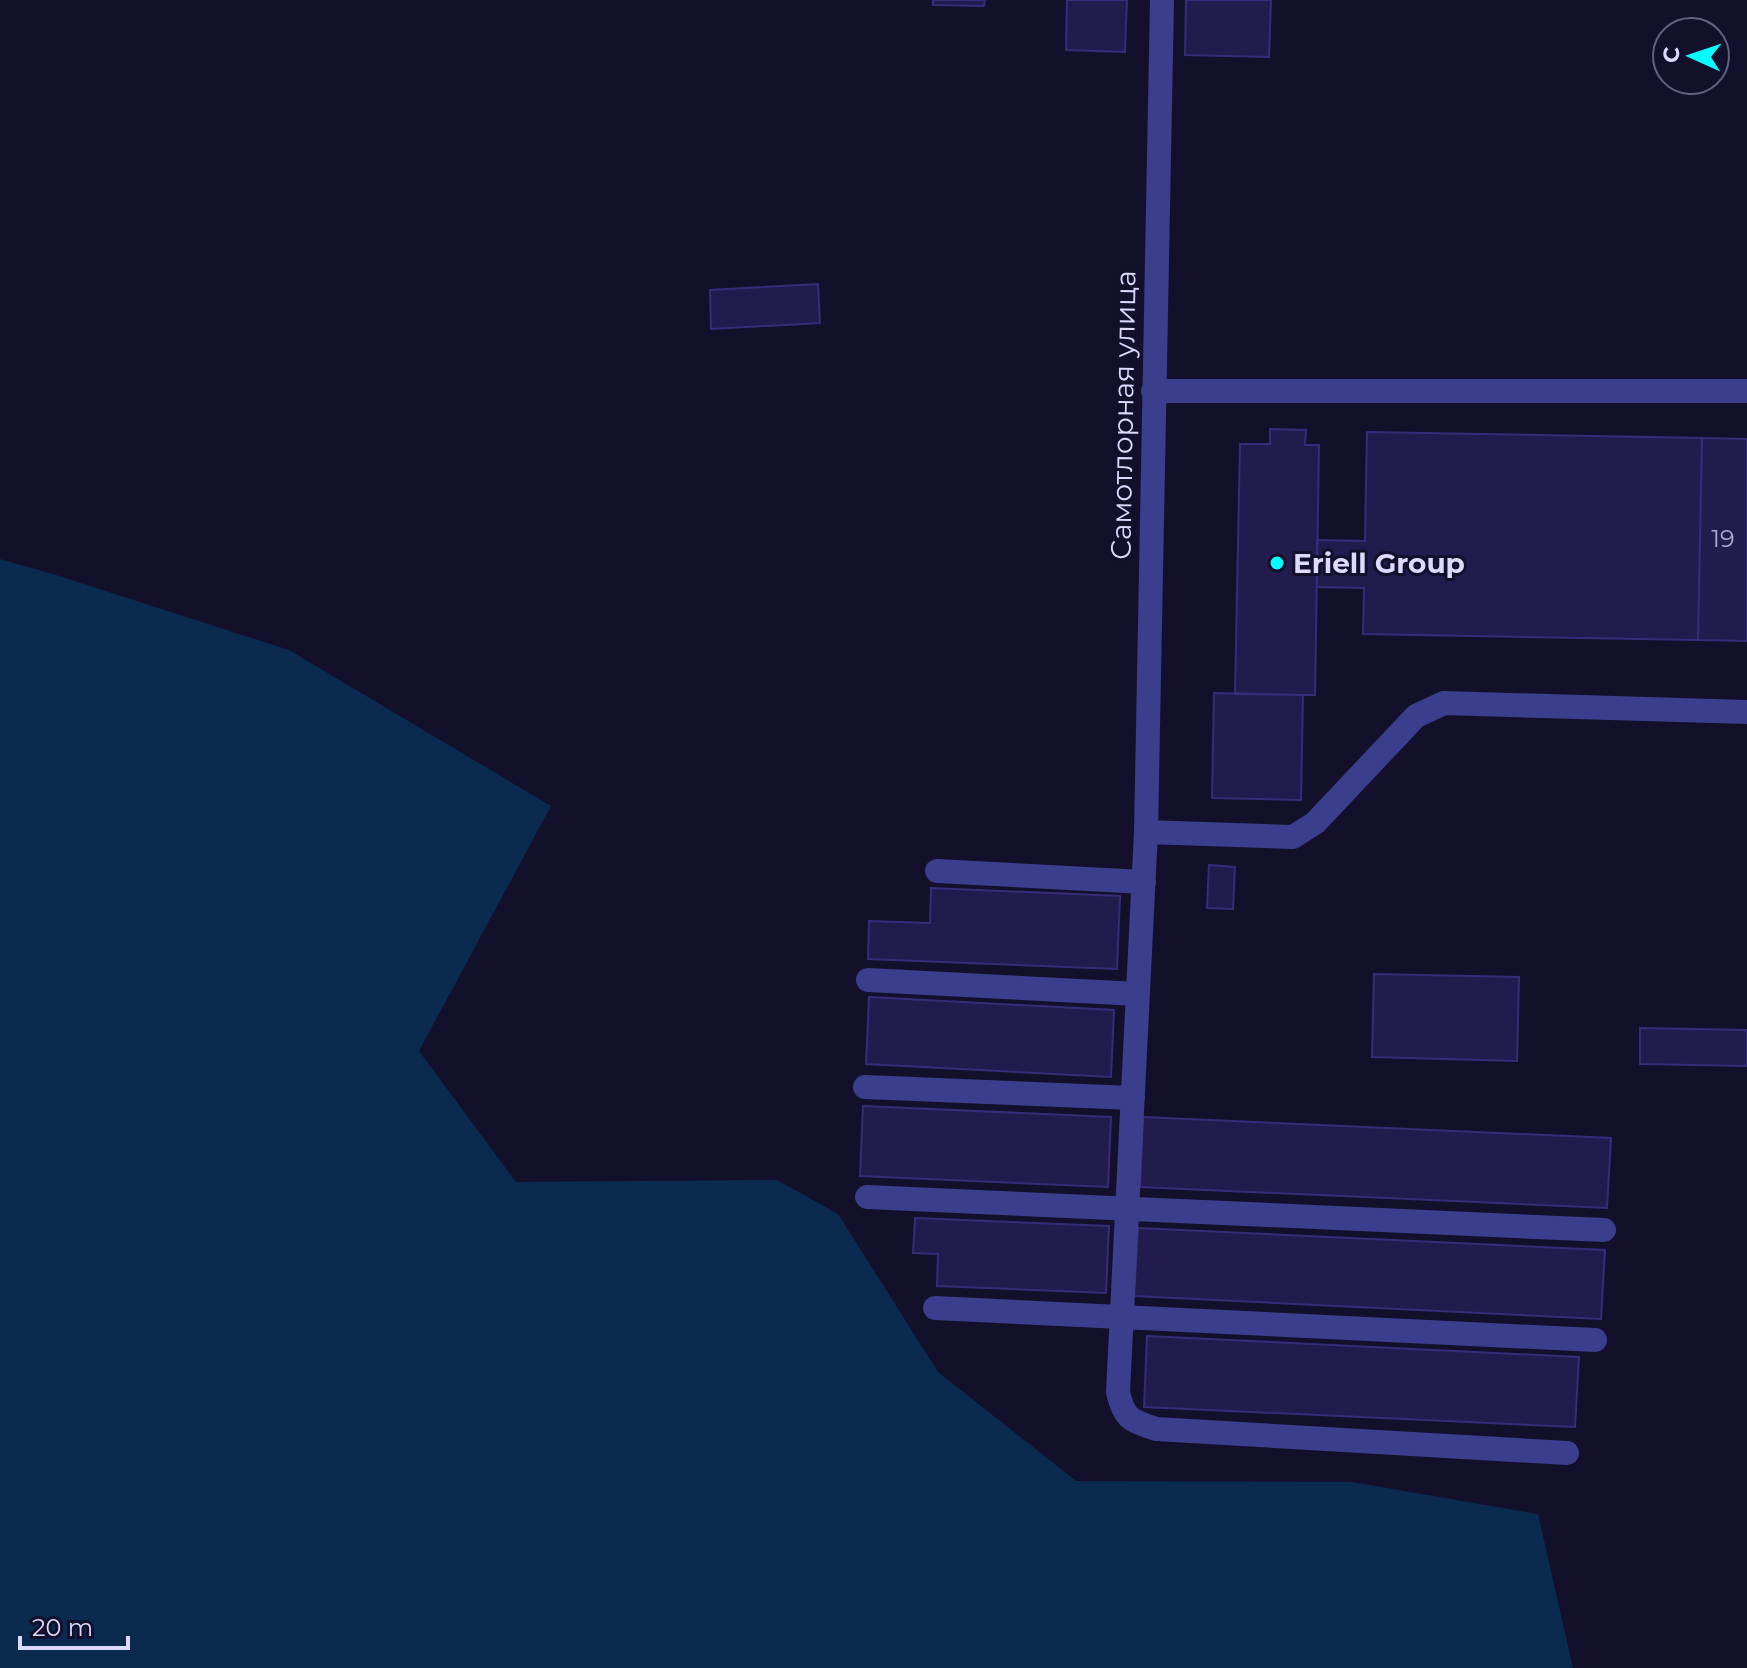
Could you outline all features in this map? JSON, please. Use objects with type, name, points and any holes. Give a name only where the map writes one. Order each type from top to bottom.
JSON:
[{"type":"street","name":"Самотлорная улица","points":[[1162,0],[1146,832],[1118,1392],[1122,1411],[1136,1422],[1156,1429],[1567,1453]]},
{"type":"street","points":[[1153,391],[1747,391]]},
{"type":"street","points":[[1146,832],[1293,837],[1315,823],[1416,716],[1444,703],[1747,712]]},
{"type":"street","points":[[937,871],[1144,882]]},
{"type":"street","points":[[868,980],[1138,994]]},
{"type":"street","points":[[865,1087],[1133,1098]]},
{"type":"street","points":[[867,1197],[1604,1230]]},
{"type":"street","points":[[935,1308],[1595,1340]]},
{"type":"water","points":[[0,559],[289,650],[551,806],[419,1051],[516,1182],[777,1180],[838,1214],[938,1372],[1076,1481],[1352,1482],[1538,1514],[1573,1668],[0,1668]]},
{"type":"building","points":[[933,0],[985,0],[984,6],[933,5]]},
{"type":"building","points":[[1067,0],[1127,0],[1125,52],[1066,50]]},
{"type":"building","points":[[1186,0],[1271,0],[1269,57],[1185,55]]},
{"type":"building","points":[[818,284],[820,323],[711,329],[710,290]]},
{"type":"building","name":"Eriell Group","points":[[1270,429],[1306,430],[1305,445],[1319,445],[1315,695],[1235,694],[1240,444],[1270,444]]},
{"type":"building","points":[[1367,432],[1702,438],[1698,640],[1363,634],[1364,588],[1317,587],[1317,540],[1365,541]]},
{"type":"building","points":[[1702,438],[1747,439],[1747,641],[1698,640]]},
{"type":"building","points":[[1214,693],[1303,695],[1301,800],[1212,798]]},
{"type":"building","points":[[1209,865],[1235,867],[1233,909],[1207,908]]},
{"type":"building","points":[[931,888],[1120,896],[1117,969],[868,959],[869,921],[930,923]]},
{"type":"building","points":[[1374,974],[1519,977],[1517,1061],[1372,1057]]},
{"type":"building","points":[[869,997],[1114,1010],[1111,1077],[866,1064]]},
{"type":"building","points":[[1640,1028],[1747,1030],[1747,1066],[1640,1064]]},
{"type":"building","points":[[863,1106],[1111,1117],[1108,1187],[860,1176]]},
{"type":"building","points":[[1143,1117],[1611,1138],[1607,1208],[1140,1187]]},
{"type":"building","points":[[915,1218],[1109,1226],[1106,1293],[937,1286],[938,1254],[913,1253]]},
{"type":"building","points":[[1138,1228],[1605,1250],[1601,1319],[1134,1296]]},
{"type":"building","points":[[1147,1336],[1579,1357],[1575,1427],[1144,1407]]},
{"type":"place","name":"Eriell Group","points":[[1277,563]]}]
